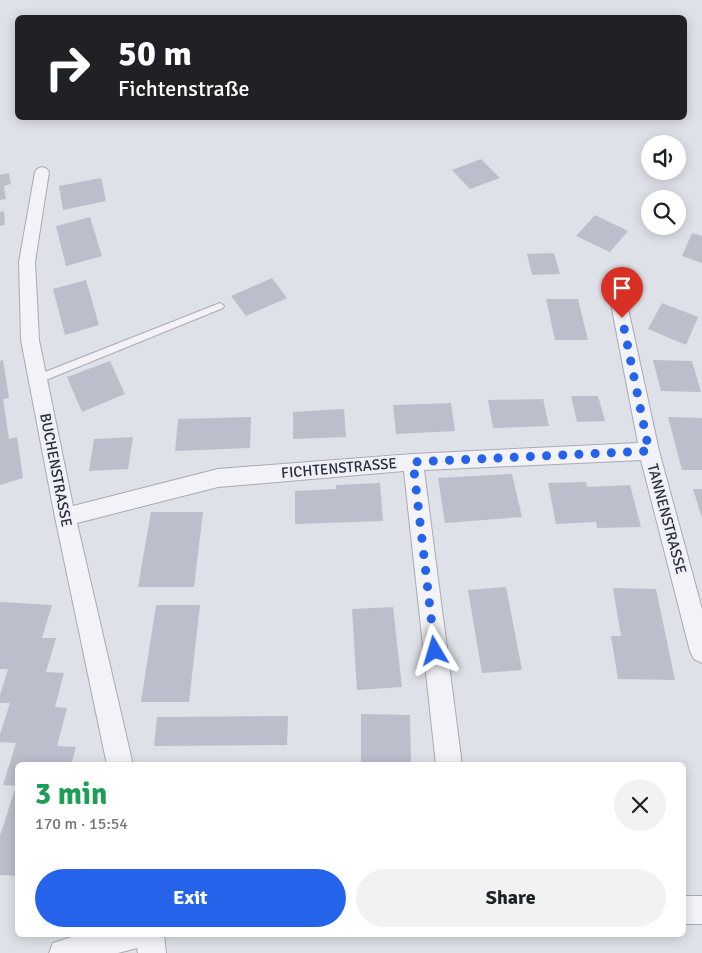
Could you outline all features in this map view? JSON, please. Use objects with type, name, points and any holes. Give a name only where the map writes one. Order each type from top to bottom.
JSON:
[{"type":"street","name":"BUCHENSTRASSE","points":[[42,172],[27,262],[30,340],[65,517],[119,762]]},
{"type":"street","name":"TANNENSTRASSE","points":[[618,299],[649,451],[702,651]]},
{"type":"street","name":"FICHTENSTRASSE","points":[[65,517],[218,478],[413,462],[649,451]]},
{"type":"street","points":[[413,462],[449,762]]},
{"type":"street","points":[[686,910],[702,910]]},
{"type":"street","points":[[63,953],[126,937]]},
{"type":"street","points":[[150,937],[152,953]]},
{"type":"lane","points":[[38,379],[220,306]]},
{"type":"building","points":[[481,159],[500,178],[470,189],[452,170]]},
{"type":"building","points":[[9,173],[11,184],[4,186],[6,199],[0,200],[0,175]]},
{"type":"building","points":[[101,178],[106,201],[63,210],[59,186]]},
{"type":"building","points":[[4,211],[5,225],[0,226],[0,212]]},
{"type":"building","points":[[595,215],[628,231],[610,252],[576,236]]},
{"type":"building","points":[[90,217],[102,256],[66,266],[56,226]]},
{"type":"building","points":[[692,233],[702,236],[702,263],[682,256]]},
{"type":"building","points":[[554,253],[560,274],[532,275],[527,254]]},
{"type":"building","points":[[272,278],[287,298],[246,316],[231,296]]},
{"type":"building","points":[[86,280],[99,325],[65,335],[53,289]]},
{"type":"building","points":[[546,299],[578,299],[588,340],[555,340]]},
{"type":"building","points":[[662,303],[698,317],[686,345],[648,329]]},
{"type":"building","points":[[3,360],[9,398],[3,399],[9,439],[17,437],[23,478],[0,485],[0,361]]},
{"type":"building","points":[[653,360],[692,361],[701,392],[661,391]]},
{"type":"building","points":[[110,361],[125,394],[82,412],[67,377]]},
{"type":"building","points":[[571,396],[598,396],[605,421],[577,422]]},
{"type":"building","points":[[543,399],[549,426],[493,428],[488,400]]},
{"type":"building","points":[[451,403],[455,431],[396,434],[393,405]]},
{"type":"building","points":[[344,409],[346,437],[293,439],[293,412]]},
{"type":"building","points":[[251,417],[250,448],[175,451],[178,419]]},
{"type":"building","points":[[668,417],[702,418],[702,470],[682,470]]},
{"type":"building","points":[[133,437],[128,469],[89,471],[94,439]]},
{"type":"building","points":[[512,474],[522,517],[445,523],[438,478]]},
{"type":"building","points":[[586,482],[587,487],[630,485],[641,527],[597,528],[596,522],[556,524],[548,483]]},
{"type":"building","points":[[380,483],[383,521],[295,524],[295,491],[336,489],[336,485]]},
{"type":"building","points":[[693,489],[702,489],[702,518]]},
{"type":"building","points":[[151,512],[203,512],[194,587],[138,587]]},
{"type":"building","points":[[506,587],[522,670],[482,673],[468,590]]},
{"type":"building","points":[[613,588],[656,589],[675,680],[618,679],[611,636],[621,636]]},
{"type":"building","points":[[0,602],[52,605],[42,638],[56,638],[46,672],[64,673],[55,707],[67,708],[57,746],[76,747],[72,762],[15,762],[15,786],[3,785],[16,743],[0,742],[0,734],[10,703],[0,703],[0,695],[8,669],[0,669]]},
{"type":"building","points":[[156,605],[200,605],[189,702],[141,702]]},
{"type":"building","points":[[393,607],[402,687],[357,690],[352,609]]},
{"type":"building","points":[[361,714],[410,715],[411,762],[361,762]]},
{"type":"building","points":[[288,716],[287,745],[154,746],[157,717]]},
{"type":"building","points":[[15,789],[15,876],[0,875],[0,836]]},
{"type":"route","points":[[435,651],[413,462],[649,451],[622,318]]}]
